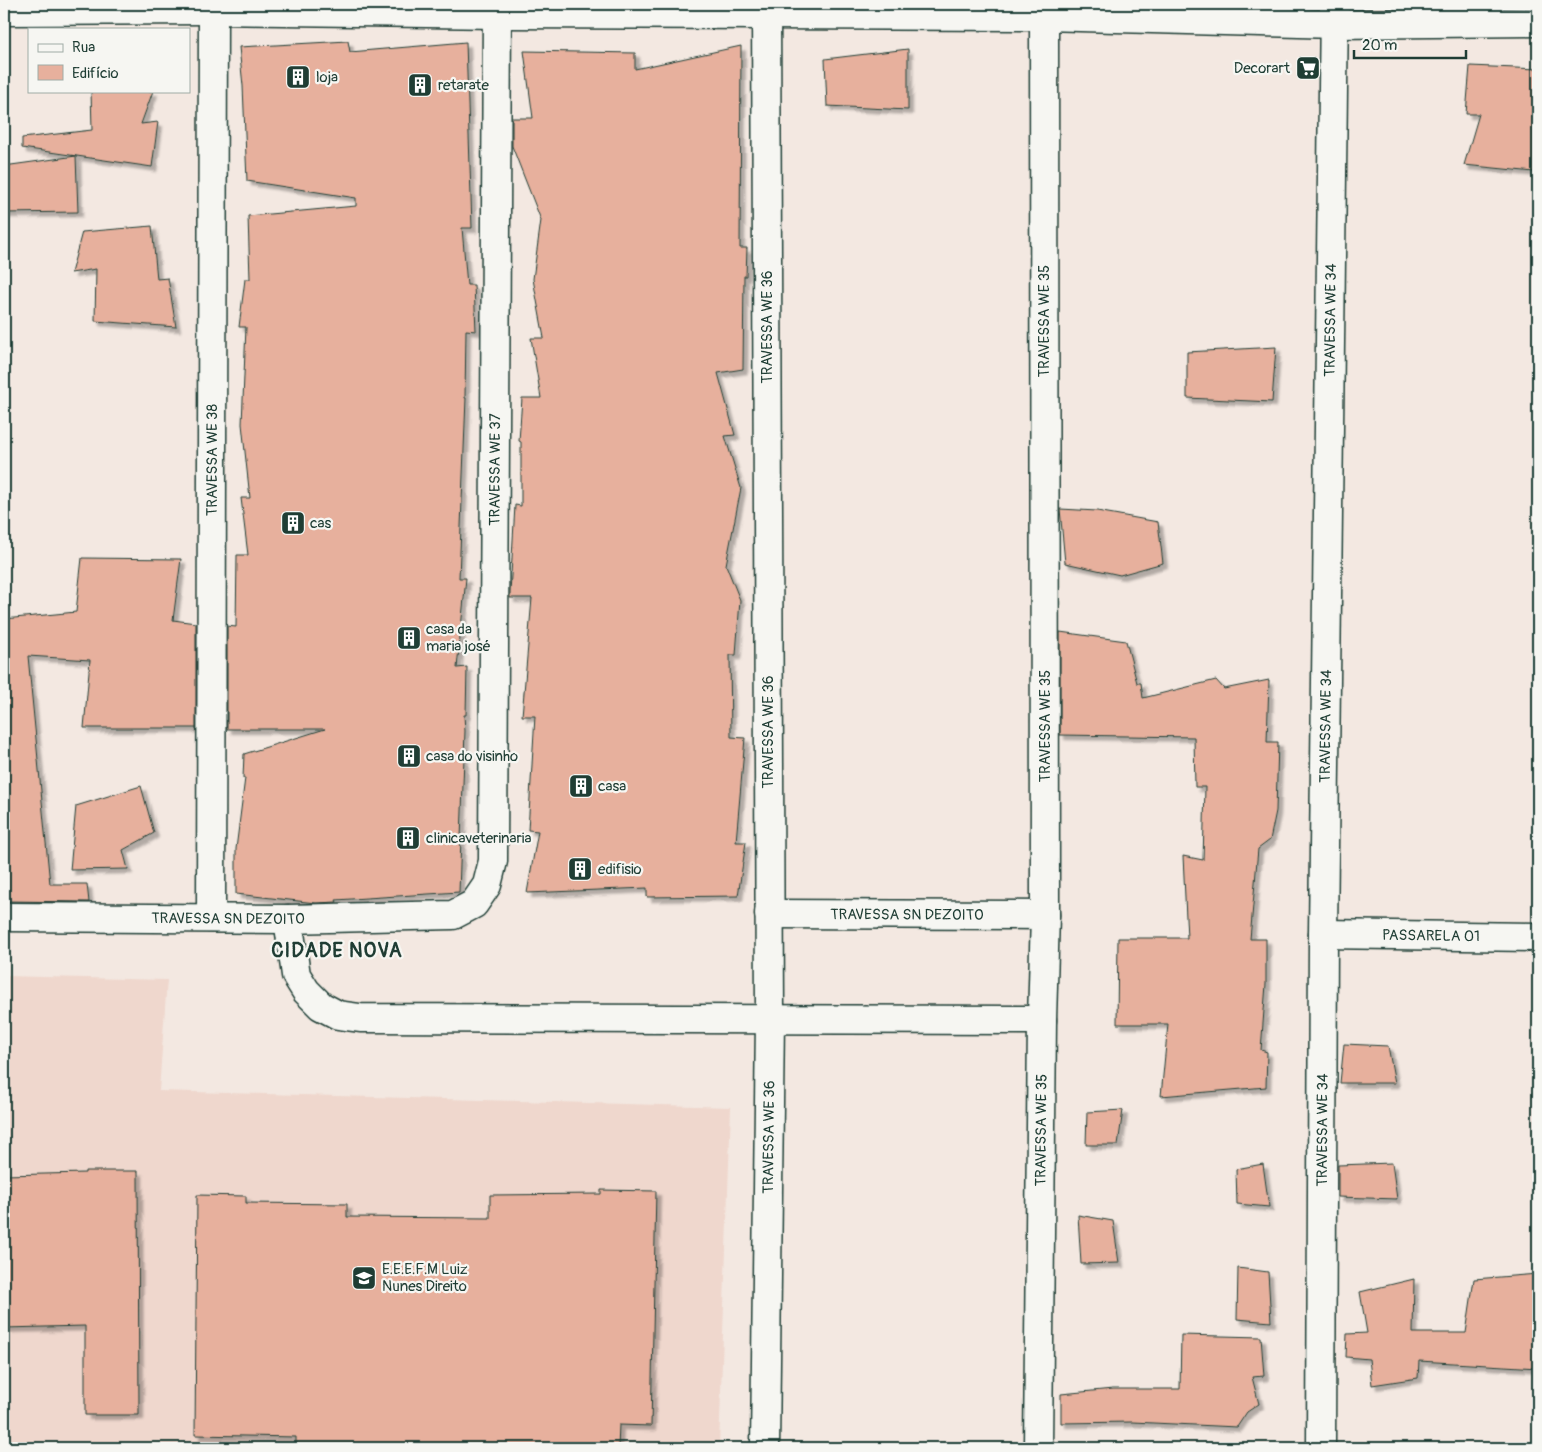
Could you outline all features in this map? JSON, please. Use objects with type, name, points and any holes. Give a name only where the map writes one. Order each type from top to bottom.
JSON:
[{"type":"street","points":[[4,10],[213,7],[1044,10],[1334,14],[1538,22]]},
{"type":"street","name":"TRAVESSA WE 38","points":[[211,918],[213,7]]},
{"type":"street","name":"TRAVESSA WE 37","points":[[453,915],[474,904],[487,885],[493,862],[497,9]]},
{"type":"street","name":"TRAVESSA WE 36","points":[[764,1448],[770,1018],[766,9]]},
{"type":"street","name":"TRAVESSA WE 35","points":[[1038,1448],[1042,1020],[1045,915],[1044,10]]},
{"type":"street","name":"TRAVESSA WE 34","points":[[1321,1448],[1323,934],[1334,14]]},
{"type":"street","name":"TRAVESSA SN DEZOITO","points":[[769,914],[1045,915]]},
{"type":"street","name":"TRAVESSA SN DEZOITO","points":[[4,917],[288,919],[453,915]]},
{"type":"street","points":[[288,919],[296,975],[306,991],[321,1006],[338,1015],[370,1018],[1042,1020]]},
{"type":"street","name":"PASSARELA 01","points":[[1323,934],[1538,937]]},
{"type":"shaded area","name":"E.E.E.F.M Luiz Nunes Direito","points":[[4,976],[167,980],[159,1091],[731,1107],[719,1448],[4,1448]]},
{"type":"building","points":[[348,41],[350,52],[466,42],[472,228],[462,228],[467,285],[474,285],[476,331],[466,330],[466,398],[459,578],[466,578],[457,668],[467,667],[466,715],[464,715],[459,892],[316,903],[236,894],[236,849],[245,778],[243,778],[244,754],[325,729],[227,729],[227,626],[236,627],[237,555],[248,555],[241,498],[250,498],[242,424],[246,327],[239,327],[245,279],[250,279],[248,216],[356,206],[356,198],[247,181],[243,86],[239,47]]},
{"type":"building","points":[[741,46],[740,248],[747,248],[746,276],[744,276],[743,369],[718,373],[735,435],[725,436],[741,488],[726,565],[740,600],[736,655],[730,655],[731,737],[745,738],[736,842],[746,842],[738,896],[647,897],[647,888],[527,893],[538,831],[528,830],[535,716],[522,716],[532,598],[510,598],[510,593],[515,505],[521,506],[521,442],[519,441],[522,398],[541,398],[531,338],[544,338],[533,279],[541,220],[512,146],[512,118],[533,118],[524,51],[635,53],[635,69]]},
{"type":"building","points":[[908,49],[908,110],[827,106],[825,59]]},
{"type":"building","points":[[1470,66],[1538,69],[1538,113],[1533,113],[1534,172],[1464,165],[1479,114],[1466,114]]},
{"type":"building","points":[[91,92],[153,92],[141,124],[158,122],[152,167],[22,148],[22,138],[92,130]]},
{"type":"building","points":[[76,156],[78,212],[4,213],[4,166]]},
{"type":"building","points":[[152,226],[157,279],[168,278],[176,327],[95,321],[96,269],[71,273],[82,232]]},
{"type":"building","points":[[1276,347],[1272,402],[1187,398],[1187,352]]},
{"type":"building","points":[[1060,509],[1097,511],[1158,522],[1163,563],[1120,575],[1065,563]]},
{"type":"building","points":[[82,558],[181,559],[173,620],[196,623],[196,728],[84,728],[90,660],[28,656],[50,884],[87,884],[89,902],[4,901],[4,619],[76,612]]},
{"type":"building","points":[[1060,632],[1126,641],[1137,683],[1141,683],[1143,698],[1216,680],[1224,689],[1269,680],[1267,742],[1278,742],[1276,811],[1270,840],[1258,849],[1250,939],[1266,939],[1266,984],[1261,1050],[1267,1052],[1266,1087],[1161,1096],[1168,1024],[1117,1024],[1118,938],[1187,938],[1183,856],[1203,860],[1205,787],[1195,787],[1194,737],[1060,735]]},
{"type":"building","points":[[141,786],[154,833],[123,850],[128,869],[70,870],[76,806]]},
{"type":"building","points":[[1344,1044],[1388,1046],[1395,1083],[1340,1083]]},
{"type":"building","points":[[1123,1110],[1118,1145],[1086,1145],[1087,1112]]},
{"type":"building","points":[[1392,1163],[1397,1199],[1338,1197],[1338,1165]]},
{"type":"building","points":[[1263,1164],[1269,1207],[1237,1204],[1236,1169]]},
{"type":"building","points":[[85,1171],[138,1171],[139,1415],[85,1415],[85,1326],[4,1328],[4,1175],[85,1173]]},
{"type":"building","points":[[601,1190],[656,1191],[651,1426],[619,1425],[618,1448],[396,1448],[396,1444],[296,1444],[296,1437],[195,1435],[197,1195],[246,1196],[246,1203],[347,1204],[347,1217],[490,1218],[490,1195],[601,1194]]},
{"type":"building","points":[[1078,1215],[1113,1221],[1119,1263],[1081,1264]]},
{"type":"building","points":[[1238,1268],[1268,1272],[1271,1322],[1237,1319]]},
{"type":"building","points":[[1538,1274],[1538,1368],[1419,1361],[1418,1378],[1372,1385],[1369,1359],[1346,1357],[1347,1334],[1367,1333],[1360,1292],[1414,1279],[1413,1333],[1466,1333],[1474,1279]]},
{"type":"building","points":[[1181,1335],[1261,1337],[1264,1376],[1252,1377],[1259,1404],[1247,1412],[1237,1427],[1132,1422],[1061,1423],[1061,1394],[1113,1389],[1180,1389]]},
{"type":"place","name":"Decorart","points":[[1308,68]]},
{"type":"place","name":"loja","points":[[298,77]]},
{"type":"place","name":"retarate","points":[[420,85]]},
{"type":"place","name":"cas","points":[[293,523]]},
{"type":"place","name":"casa da maria josé","points":[[409,638]]},
{"type":"place","name":"casa do visinho","points":[[409,756]]},
{"type":"place","name":"casa","points":[[581,786]]},
{"type":"place","name":"clinicaveterinaria","points":[[408,838]]},
{"type":"place","name":"edifisio","points":[[580,869]]},
{"type":"place","name":"E.E.E.F.M Luiz Nunes Direito","points":[[364,1278]]},
{"type":"district","name":"CIDADE NOVA","points":[[337,950]]}]
